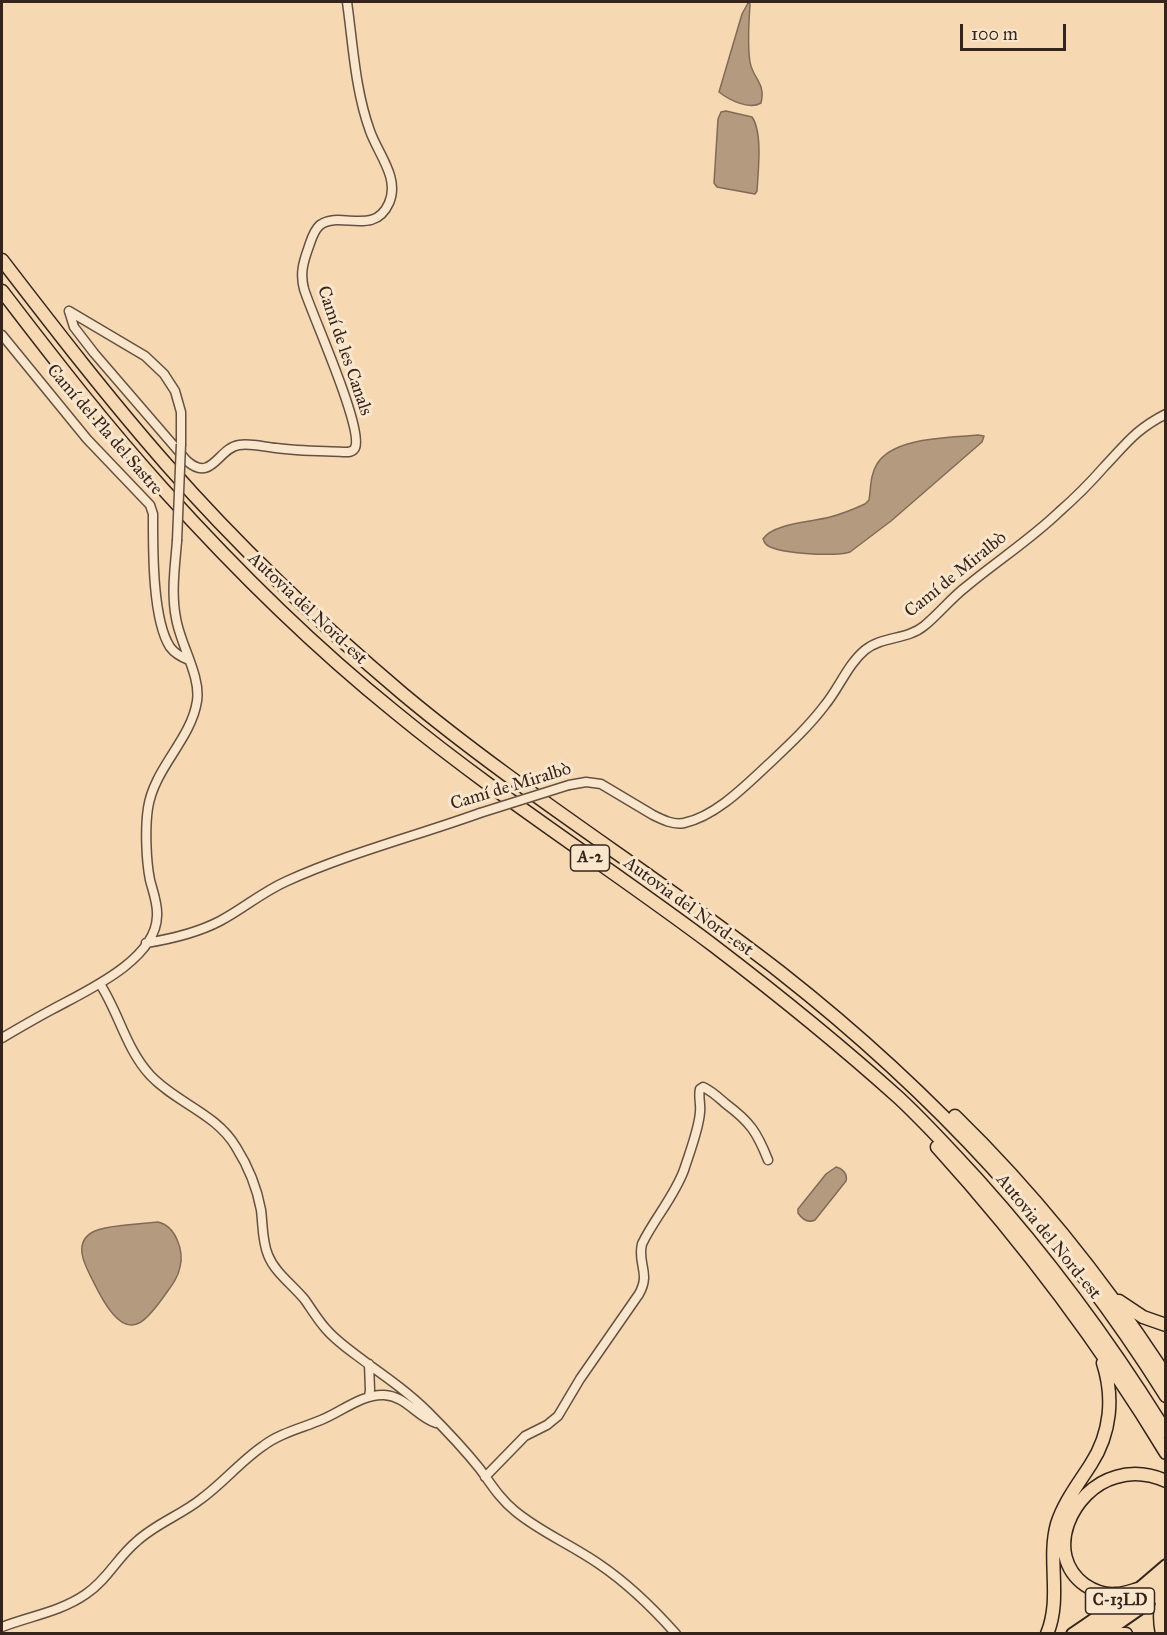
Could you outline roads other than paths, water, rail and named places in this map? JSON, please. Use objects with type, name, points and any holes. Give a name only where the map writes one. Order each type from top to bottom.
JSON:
[{"type":"highway","name":"Autovia del Nord-est","points":[[2,260],[82,364],[167,465],[243,547],[292,595],[377,672],[450,732],[734,937],[822,1005],[887,1062],[953,1125],[1007,1184],[1063,1251],[1109,1311],[1166,1396]]},
{"type":"highway","name":"Autovia del Nord-est","points":[[2,291],[87,400],[162,488],[246,577],[332,658],[448,755],[713,945],[813,1024],[901,1101],[946,1145],[1024,1233],[1101,1333],[1166,1432]]},
{"type":"highway","points":[[674,894],[699,905],[837,1011],[916,1078],[969,1129],[1019,1181],[1054,1222],[1108,1292],[1166,1376]]},
{"type":"highway","points":[[865,1069],[870,1078],[920,1129],[1040,1269],[1098,1347],[1166,1453]]},
{"type":"highway","points":[[1108,1292],[1135,1312],[1166,1325]]},
{"type":"highway","points":[[1047,1634],[1055,1602],[1054,1545],[1057,1525],[1066,1503],[1099,1449],[1108,1420],[1109,1386],[1098,1347]]},
{"type":"highway","points":[[1138,1589],[1113,1594],[1097,1591],[1082,1583],[1071,1569],[1065,1554],[1067,1527],[1082,1498],[1109,1479],[1136,1474],[1166,1481]]},
{"type":"highway","points":[[1162,1634],[1160,1617],[1166,1593]]},
{"type":"highway","points":[[1111,1634],[1126,1634]]},
{"type":"main road","name":"C-13LD","points":[[1071,1634],[1138,1589],[1166,1565]]},
{"type":"main road","points":[[1088,1634],[1166,1578]]},
{"type":"main road","points":[[1104,1634],[1166,1588]]},
{"type":"street","name":"Camí de les Canals","points":[[347,2],[363,107],[370,132],[389,171],[392,183],[391,195],[386,209],[374,219],[332,221],[321,225],[315,233],[304,260],[302,274],[307,297],[333,363],[350,416],[355,445],[350,452]]},
{"type":"street","name":"Camí del Pla del Sastre","points":[[189,660],[175,616],[174,587],[177,541],[181,444],[182,420],[180,406],[164,374],[145,356],[69,311],[74,327],[94,353],[187,461],[194,466],[212,465],[239,444],[350,452]]},
{"type":"street","name":"Camí del Pla del Sastre","points":[[2,335],[87,439],[150,506],[153,514],[155,578],[161,624],[170,647],[178,655],[189,660]]},
{"type":"street","name":"Camí de Miralbò","points":[[146,944],[177,937],[211,925],[276,886],[339,860],[569,785],[586,782],[601,784],[662,820],[675,823],[690,821],[716,808],[743,787],[814,720],[864,650],[922,628],[964,588],[1059,512],[1135,433],[1166,414]]},
{"type":"street","points":[[2,1038],[100,984],[131,961],[146,944],[154,930],[157,915],[148,862],[147,810],[156,782],[185,731],[196,705],[197,686],[189,660]]},
{"type":"street","points":[[100,984],[131,1048],[149,1074],[171,1093],[215,1122],[236,1147],[257,1193],[268,1256],[328,1331],[415,1400],[438,1423],[514,1511],[610,1572],[676,1634]]},
{"type":"street","points":[[485,1477],[529,1433],[547,1425],[558,1416],[580,1379],[642,1288],[645,1277],[641,1253],[642,1244],[681,1178],[699,1118],[700,1089],[706,1088],[747,1121],[759,1138],[768,1160]]},
{"type":"street","points":[[369,1364],[369,1397]]},
{"type":"street","points":[[2,1628],[58,1609],[85,1595],[105,1578],[135,1542],[201,1499],[276,1438],[378,1395],[394,1397],[411,1406],[426,1418],[438,1423]]}]
